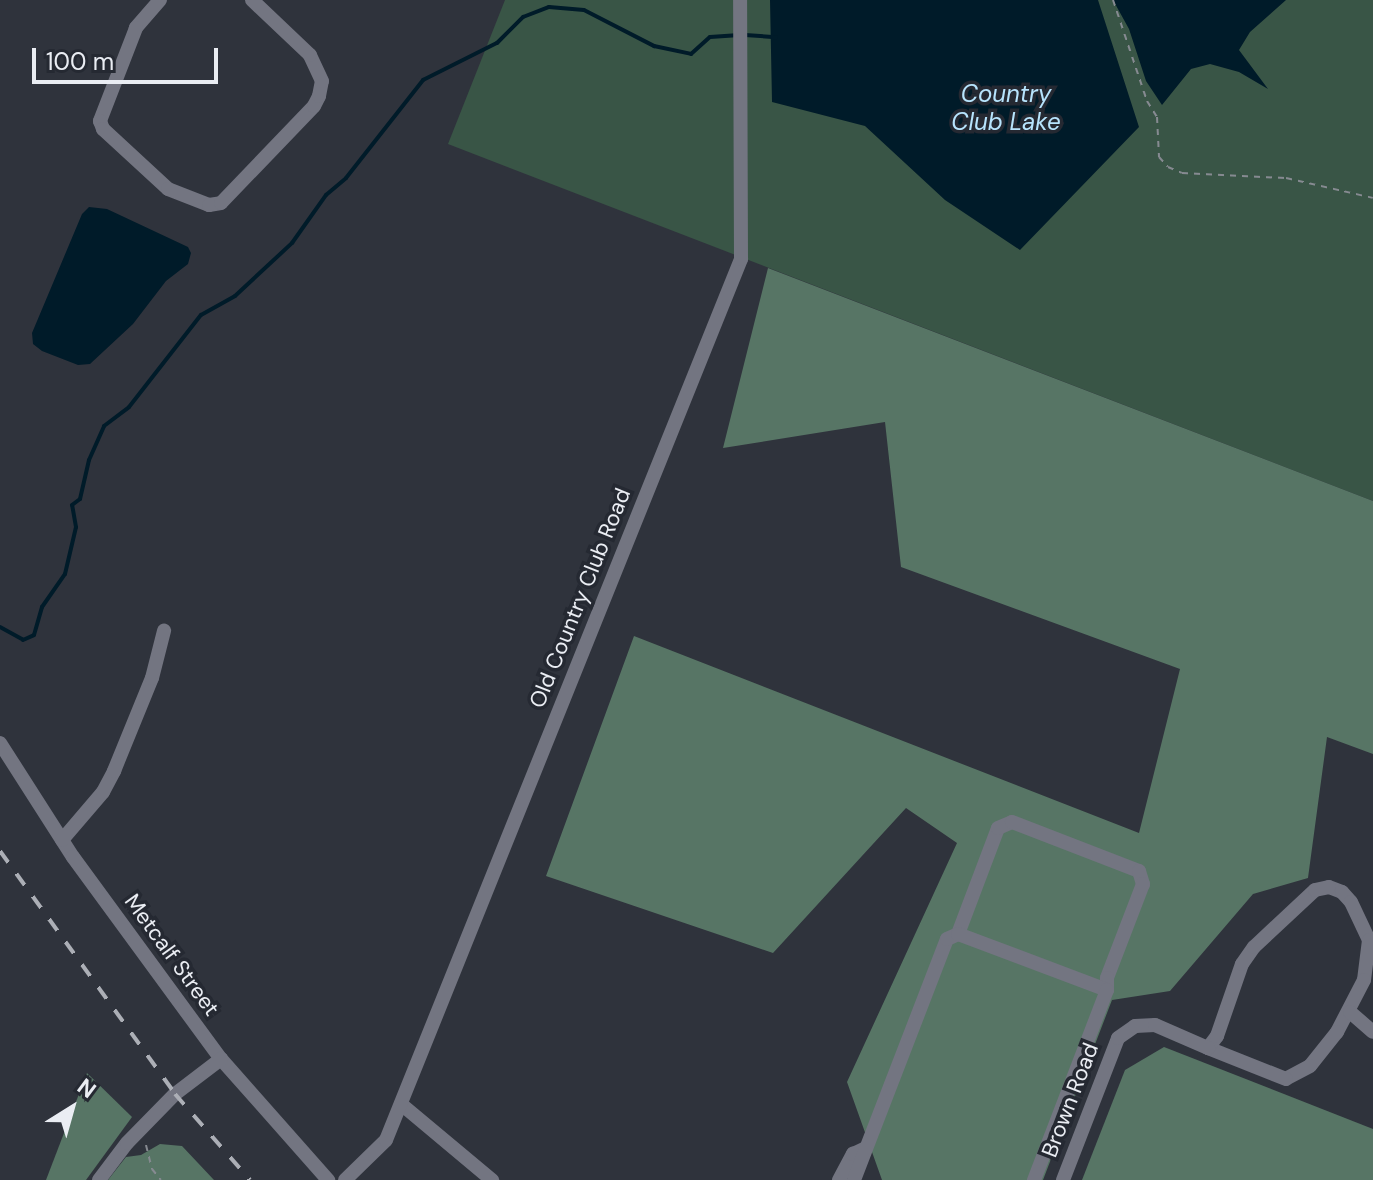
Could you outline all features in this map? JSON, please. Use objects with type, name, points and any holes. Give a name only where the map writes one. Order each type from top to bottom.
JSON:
[{"type":"street","points":[[160,0],[136,28],[100,121],[103,129],[168,189],[209,205],[221,203],[314,106],[319,96],[322,81],[310,55],[252,0]]},
{"type":"street","name":"Old Country Club Road","points":[[345,1180],[386,1140],[741,259],[740,0]]},
{"type":"street","points":[[62,840],[103,792],[114,771],[152,678],[164,631]]},
{"type":"street","name":"Metcalf Street","points":[[0,743],[62,840],[221,1059],[328,1180]]},
{"type":"street","points":[[854,1180],[947,939],[958,934],[998,828],[1012,822],[1139,871],[1143,884],[1107,978],[1107,990],[1034,1180]]},
{"type":"street","name":"Brown Road","points":[[1063,1180],[1118,1038],[1135,1026],[1155,1025],[1272,1076],[1286,1079],[1310,1066],[1350,1012],[1364,980],[1369,940],[1351,902],[1342,892],[1329,887],[1315,890],[1254,947],[1242,964],[1217,1036],[1208,1048]]},
{"type":"street","points":[[958,934],[1107,990]]},
{"type":"street","points":[[1350,1012],[1373,1032]]},
{"type":"street","points":[[99,1180],[139,1131],[175,1094],[221,1059]]},
{"type":"street","points":[[401,1104],[492,1180]]},
{"type":"street","points":[[839,1180],[853,1154],[866,1148]]},
{"type":"path","points":[[1114,1],[1147,101],[1157,117],[1159,157],[1168,167],[1182,173],[1286,178],[1373,198]]},
{"type":"path","points":[[139,1131],[152,1169],[161,1180]]},
{"type":"green space","points":[[505,0],[1373,0],[1373,501],[448,144]]},
{"type":"green space","points":[[768,268],[1373,501],[1373,754],[1327,737],[1308,878],[1253,894],[1170,991],[1112,1000],[1043,1180],[882,1180],[847,1082],[957,843],[906,808],[773,953],[546,876],[634,636],[1139,833],[1180,669],[901,567],[885,422],[723,448]]},
{"type":"green space","points":[[1164,1047],[1373,1129],[1373,1180],[1082,1180],[1125,1070]]},
{"type":"green space","points":[[87,1073],[132,1117],[86,1180],[46,1180]]},
{"type":"green space","points":[[160,1144],[182,1146],[214,1180],[108,1180],[126,1157],[141,1155]]},
{"type":"water","name":"Country Club Lake","points":[[770,0],[1098,0],[1139,127],[1020,250],[945,200],[865,126],[772,102]]},
{"type":"water","points":[[1113,0],[1286,0],[1250,32],[1239,50],[1268,89],[1239,72],[1210,64],[1191,69],[1162,105],[1146,81],[1129,29]]},
{"type":"water","points":[[89,207],[107,209],[188,247],[191,253],[188,264],[166,281],[133,324],[90,364],[78,365],[42,351],[33,344],[32,333],[82,214]]},
{"type":"waterway","points":[[0,627],[23,640],[34,635],[42,607],[65,574],[76,527],[72,505],[80,499],[89,460],[104,426],[129,407],[201,315],[235,296],[292,243],[326,195],[346,178],[423,80],[497,43],[523,17],[549,7],[584,10],[654,46],[691,54],[710,37],[736,35]]},
{"type":"waterway","points":[[745,35],[776,37]]},
{"type":"railway","points":[[0,851],[175,1094],[250,1180]]}]
